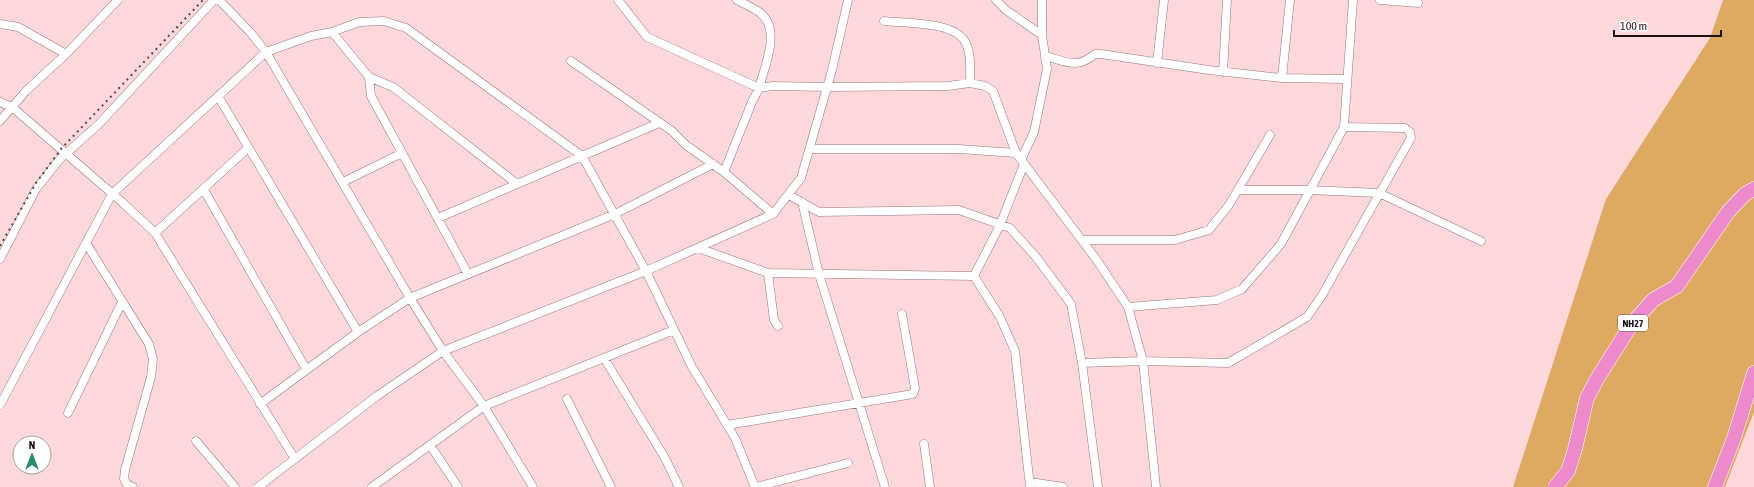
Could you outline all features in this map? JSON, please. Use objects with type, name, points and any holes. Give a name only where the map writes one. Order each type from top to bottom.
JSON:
[{"type":"highway","name":"NH27","points":[[1555,487],[1568,471],[1575,449],[1587,398],[1597,379],[1631,325],[1653,300],[1677,286],[1728,212],[1745,194],[1754,189]]},
{"type":"highway","points":[[1715,487],[1734,438],[1754,373]]},
{"type":"street","points":[[0,121],[26,92],[66,54],[118,0]]},
{"type":"street","points":[[0,258],[36,189],[65,154],[99,124],[214,0]]},
{"type":"street","points":[[219,0],[250,32],[266,52],[410,298],[443,351],[484,406],[532,487]]},
{"type":"street","points":[[618,0],[647,37],[759,88],[773,86],[948,86],[970,83],[985,86],[993,92],[1016,153],[1082,240],[1128,307],[1143,361],[1156,487]]},
{"type":"street","points":[[724,172],[759,88],[771,41],[769,24],[760,12],[736,0]]},
{"type":"street","points":[[258,487],[377,396],[443,351],[646,271],[773,214],[801,178],[827,87],[848,0]]},
{"type":"street","points":[[996,0],[1006,10],[1042,35]]},
{"type":"street","points":[[974,276],[1000,225],[1034,132],[1047,69],[1042,35],[1042,0]]},
{"type":"street","points":[[1157,63],[1164,0]]},
{"type":"street","points":[[1223,72],[1227,0]]},
{"type":"street","points":[[1282,78],[1290,0]]},
{"type":"street","points":[[1128,307],[1216,300],[1242,289],[1281,244],[1344,127],[1353,0]]},
{"type":"street","points":[[1380,0],[1418,3]]},
{"type":"street","points":[[0,405],[112,194],[266,52],[311,36],[332,32],[359,22],[372,20],[384,21],[406,28],[582,156],[646,271],[692,367],[735,438],[756,487],[848,464]]},
{"type":"street","points":[[884,21],[944,27],[956,32],[964,40],[970,56],[970,83]]},
{"type":"street","points":[[0,24],[18,27],[66,54]]},
{"type":"street","points":[[332,32],[369,77],[393,87],[517,184]]},
{"type":"street","points":[[1045,56],[1075,64],[1087,60],[1095,54],[1223,72],[1282,78],[1347,79]]},
{"type":"street","points":[[571,61],[672,131],[686,145],[724,172],[773,214]]},
{"type":"street","points":[[369,77],[371,96],[468,274]]},
{"type":"street","points":[[218,96],[358,332]]},
{"type":"street","points":[[0,102],[12,107],[155,233],[295,459]]},
{"type":"street","points":[[438,218],[659,123]]},
{"type":"street","points":[[1082,364],[1143,361],[1228,363],[1307,317],[1321,297],[1411,138],[1410,132],[1405,128],[1344,127]]},
{"type":"street","points":[[1082,240],[1175,240],[1209,230],[1229,205],[1270,135]]},
{"type":"street","points":[[155,233],[204,190],[248,148]]},
{"type":"street","points":[[810,149],[958,149],[1016,153]]},
{"type":"street","points":[[343,182],[402,153]]},
{"type":"street","points":[[260,404],[358,332],[410,298],[615,214],[713,164]]},
{"type":"street","points":[[204,190],[306,369]]},
{"type":"street","points":[[1238,190],[1309,190],[1379,193],[1481,241]]},
{"type":"street","points":[[789,195],[819,212],[959,210],[1010,228],[1036,257],[1071,304],[1082,364],[1098,487]]},
{"type":"street","points":[[802,202],[819,274],[886,487]]},
{"type":"street","points":[[86,244],[149,344],[153,360],[151,377],[125,470],[124,479],[127,484],[133,487]]},
{"type":"street","points":[[698,248],[768,273],[974,276]]},
{"type":"street","points":[[768,273],[774,320],[778,326]]},
{"type":"street","points":[[974,276],[1000,317],[1015,351],[1030,485],[1063,487]]},
{"type":"street","points":[[68,414],[122,302]]},
{"type":"street","points":[[727,425],[913,394],[915,388],[902,314]]},
{"type":"street","points":[[372,487],[484,406],[674,330]]},
{"type":"street","points":[[604,358],[665,458],[679,487]]},
{"type":"street","points":[[567,399],[611,487]]},
{"type":"street","points":[[196,441],[235,487]]},
{"type":"street","points":[[924,444],[930,487]]},
{"type":"street","points":[[430,445],[458,487]]},
{"type":"shaded area","points":[[1723,0],[1754,0],[1754,412],[1725,487],[1513,487],[1606,199],[1710,38]]},
{"type":"railway","points":[[0,246],[36,183],[61,149],[203,0]]}]
